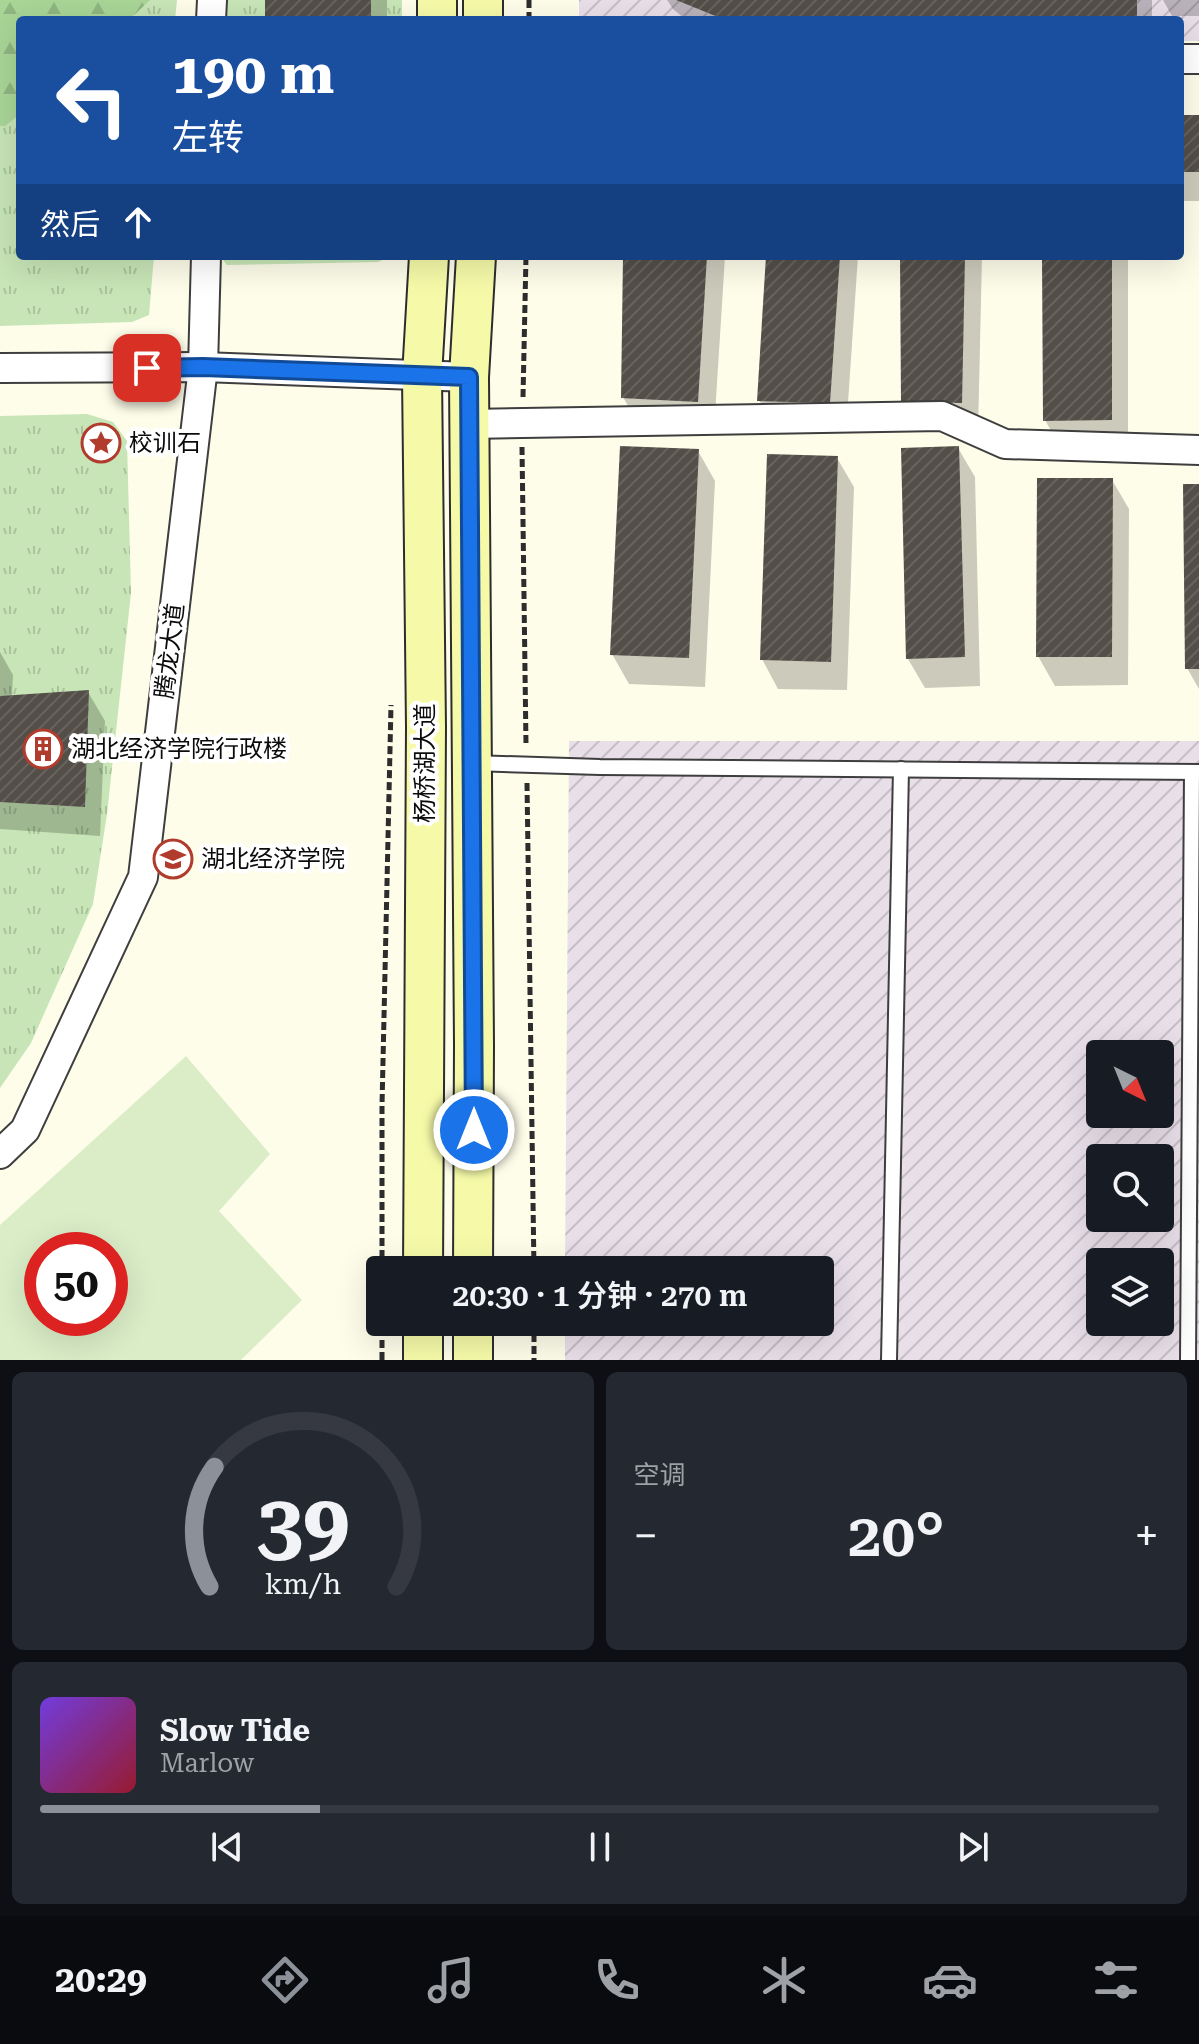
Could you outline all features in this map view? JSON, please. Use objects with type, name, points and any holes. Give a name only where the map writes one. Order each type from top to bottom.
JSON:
[{"type":"main road","name":"杨桥湖大道","points":[[423,1256],[426,727],[422,376],[429,260]]},
{"type":"main road","name":"杨桥湖大道","points":[[473,1256],[469,377],[476,260]]},
{"type":"main road","points":[[423,1336],[423,1360]]},
{"type":"main road","points":[[473,1336],[473,1360]]},
{"type":"street","name":"腾龙大道","points":[[0,1154],[25,1130],[143,877],[203,367],[206,260]]},
{"type":"street","points":[[0,368],[203,367],[469,377]]},
{"type":"street","points":[[470,424],[942,416],[1005,444],[1199,450]]},
{"type":"lane","points":[[472,763],[600,767],[1195,772],[1188,1360]]},
{"type":"lane","points":[[889,1360],[901,769]]},
{"type":"path","points":[[382,1256],[391,693]]},
{"type":"path","points":[[382,1336],[382,1360]]},
{"type":"path","points":[[534,1336],[534,1360]]},
{"type":"shaded area","points":[[579,0],[1199,0],[1199,41],[1184,41],[1184,16],[579,16]]},
{"type":"shaded area","points":[[569,741],[1199,741],[1199,1360],[565,1360],[565,1336],[834,1336],[834,1256],[565,1256]]},
{"type":"green space","points":[[0,0],[177,0],[175,16],[16,16],[16,260],[154,260],[149,315],[132,322],[0,326]]},
{"type":"green space","points":[[0,0],[150,0],[133,16],[16,16],[16,117],[5,126],[0,126]]},
{"type":"green space","points":[[227,0],[402,0],[402,16],[227,16]]},
{"type":"green space","points":[[223,260],[382,260],[378,262],[227,265]]},
{"type":"green space","points":[[87,414],[113,422],[127,441],[131,593],[107,814],[93,904],[31,1043],[0,1088],[0,416]]},
{"type":"green space","points":[[186,1056],[270,1154],[219,1211],[302,1300],[241,1360],[0,1360],[0,1225]]},
{"type":"building","points":[[265,0],[371,0],[371,16],[265,16]]},
{"type":"building","points":[[676,0],[1137,0],[1137,16],[716,16]]},
{"type":"building","points":[[1184,115],[1199,115],[1199,172],[1184,172]]},
{"type":"building","points":[[623,260],[707,260],[698,402],[621,398]]},
{"type":"building","points":[[766,260],[840,260],[830,403],[757,401]]},
{"type":"building","points":[[900,260],[965,260],[962,403],[901,402]]},
{"type":"building","points":[[1042,260],[1112,260],[1112,420],[1043,421]]},
{"type":"building","points":[[620,446],[699,449],[689,658],[610,655]]},
{"type":"building","points":[[959,446],[965,657],[906,659],[901,448]]},
{"type":"building","points":[[767,454],[838,456],[831,662],[760,660]]},
{"type":"building","points":[[1037,478],[1113,478],[1112,657],[1036,657]]},
{"type":"building","points":[[1183,484],[1199,484],[1199,669],[1185,669]]},
{"type":"building","name":"湖北经济学院行政楼","points":[[89,690],[85,807],[0,802],[0,696]]},
{"type":"place","name":"校训石","points":[[101,443]]},
{"type":"place","name":"湖北经济学院行政楼","points":[[43,749]]},
{"type":"place","name":"湖北经济学院","points":[[173,859]]},
{"type":"route","points":[[147,368],[203,367],[469,377],[474,1130]]}]
